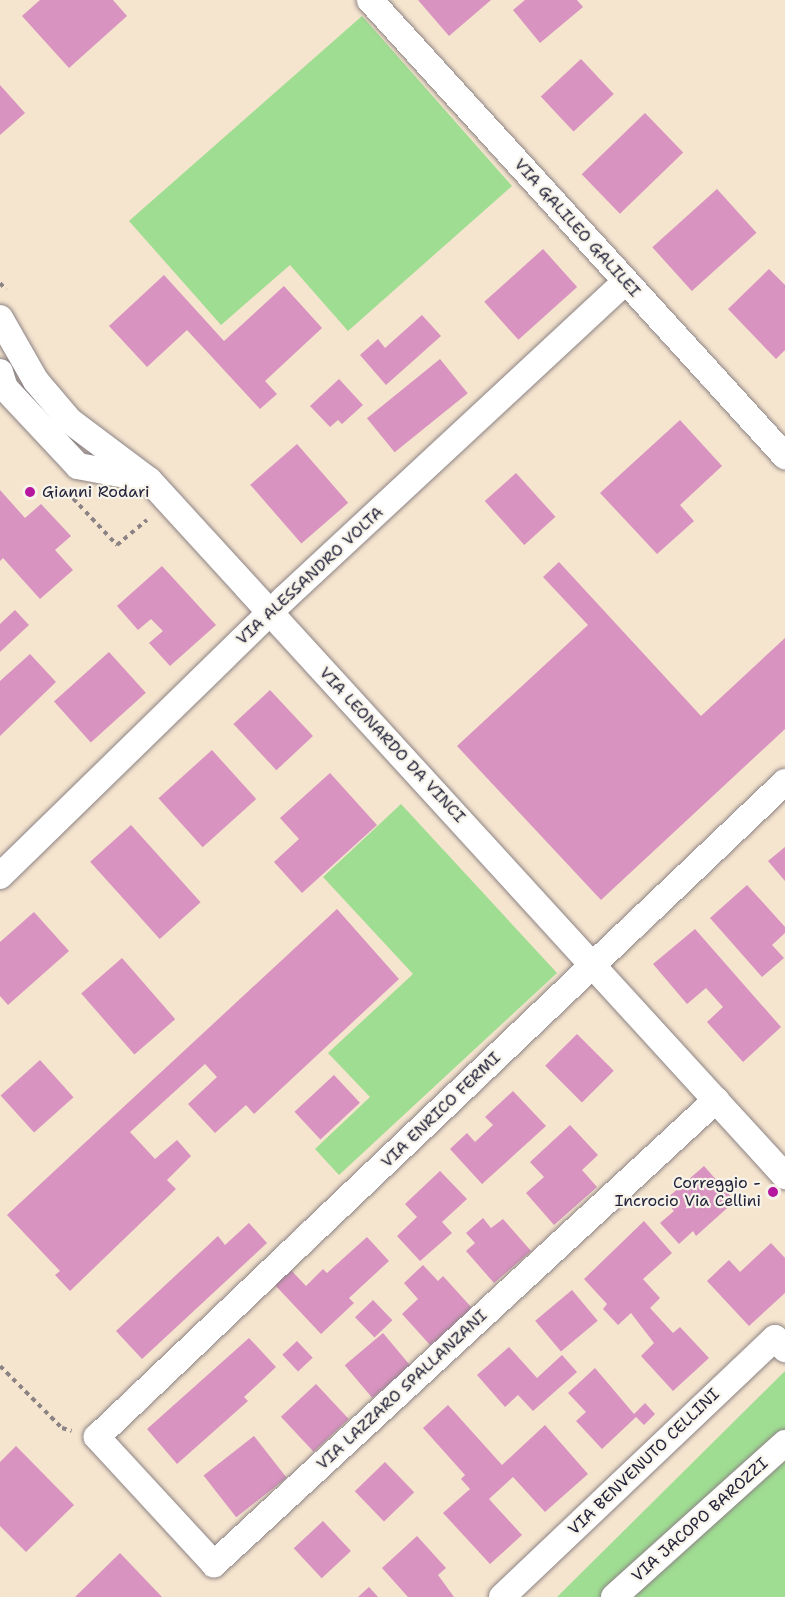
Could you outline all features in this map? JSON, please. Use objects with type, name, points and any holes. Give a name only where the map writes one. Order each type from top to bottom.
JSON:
[{"type":"street","name":"VIA GALILEO GALILEI","points":[[370,0],[785,456]]},
{"type":"street","name":"VIA ALESSANDRO VOLTA","points":[[0,876],[270,613],[625,282]]},
{"type":"street","name":"VIA LEONARDO DA VINCI","points":[[0,318],[36,381],[70,421],[149,480],[594,964],[785,1176]]},
{"type":"street","points":[[0,372],[5,388],[78,465],[149,480]]},
{"type":"street","name":"VIA ENRICO FERMI","points":[[97,1437],[785,782]]},
{"type":"street","name":"VIA LAZZARO SPALLANZANI","points":[[97,1437],[214,1564],[716,1100]]},
{"type":"street","name":"VIA BENVENUTO CELLINI","points":[[502,1597],[775,1338],[785,1348]]},
{"type":"street","name":"VIA JACOPO BAROZZI","points":[[615,1597],[785,1443]]},
{"type":"path","points":[[0,1365],[62,1428],[97,1437]]},
{"type":"green space","points":[[362,16],[512,186],[348,331],[290,265],[221,325],[129,221]]},
{"type":"green space","points":[[401,804],[557,973],[339,1175],[315,1149],[370,1097],[328,1053],[413,974],[323,877]]},
{"type":"green space","points":[[785,1371],[785,1597],[557,1597]]},
{"type":"building","points":[[40,0],[113,0],[127,16],[69,68],[22,16]]},
{"type":"building","points":[[418,0],[491,0],[449,36]]},
{"type":"building","points":[[525,0],[577,0],[583,7],[540,43],[513,10]]},
{"type":"building","points":[[581,59],[614,94],[574,132],[541,97]]},
{"type":"building","points":[[0,85],[25,113],[0,135]]},
{"type":"building","points":[[645,113],[683,153],[620,214],[582,174]]},
{"type":"building","points":[[717,189],[756,233],[692,291],[652,247]]},
{"type":"building","points":[[543,249],[577,287],[518,340],[484,302]]},
{"type":"building","points":[[769,269],[785,285],[785,350],[776,359],[728,309]]},
{"type":"building","points":[[164,275],[224,341],[284,286],[322,328],[265,381],[277,394],[260,409],[187,330],[147,367],[109,326]]},
{"type":"building","points":[[422,315],[441,336],[386,385],[360,355],[378,339],[385,348]]},
{"type":"building","points":[[440,359],[468,393],[395,452],[367,418]]},
{"type":"building","points":[[339,379],[363,405],[342,424],[338,420],[330,427],[310,406]]},
{"type":"building","points":[[680,420],[722,466],[680,505],[694,521],[657,554],[600,493]]},
{"type":"building","points":[[297,444],[348,503],[301,544],[250,485]]},
{"type":"building","points":[[516,473],[555,517],[524,545],[485,501]]},
{"type":"building","points":[[0,490],[25,518],[41,504],[71,536],[55,550],[73,570],[40,599],[3,558],[0,561]]},
{"type":"building","points":[[559,562],[701,716],[785,638],[785,729],[601,900],[457,746],[588,625],[543,577]]},
{"type":"building","points":[[162,566],[216,625],[170,666],[149,643],[163,631],[151,619],[138,630],[117,606]]},
{"type":"building","points":[[15,610],[29,625],[0,652],[0,624]]},
{"type":"building","points":[[109,652],[146,693],[91,742],[54,702]]},
{"type":"building","points":[[30,654],[56,682],[0,736],[0,681]]},
{"type":"building","points":[[270,690],[313,736],[276,770],[233,724]]},
{"type":"building","points":[[212,750],[256,799],[203,847],[158,798]]},
{"type":"building","points":[[330,773],[377,825],[302,893],[274,862],[299,839],[280,818]]},
{"type":"building","points":[[131,825],[201,902],[160,939],[90,862]]},
{"type":"building","points":[[785,847],[785,881],[768,861]]},
{"type":"building","points":[[747,885],[785,927],[785,933],[772,945],[784,958],[762,977],[710,918]]},
{"type":"building","points":[[337,909],[399,979],[254,1114],[246,1105],[215,1133],[188,1104],[217,1077],[205,1064],[130,1132],[155,1159],[177,1140],[191,1156],[167,1180],[176,1189],[70,1291],[55,1275],[60,1271],[7,1215]]},
{"type":"building","points":[[34,912],[69,951],[8,1005],[0,996],[0,942]]},
{"type":"building","points":[[695,929],[781,1027],[743,1062],[707,1022],[723,1007],[706,988],[687,1004],[653,964]]},
{"type":"building","points":[[122,958],[175,1019],[134,1055],[81,993]]},
{"type":"building","points":[[577,1034],[614,1071],[582,1103],[545,1066]]},
{"type":"building","points":[[40,1060],[73,1097],[34,1133],[1,1095]]},
{"type":"building","points":[[334,1075],[360,1103],[320,1140],[295,1112]]},
{"type":"building","points":[[513,1091],[546,1126],[482,1184],[450,1149],[467,1133],[475,1142],[493,1125],[485,1117]]},
{"type":"building","points":[[570,1125],[598,1155],[582,1170],[597,1187],[554,1225],[526,1193],[544,1177],[530,1162]]},
{"type":"building","points":[[704,1166],[735,1201],[696,1236],[693,1231],[679,1244],[660,1223],[674,1211],[665,1200]]},
{"type":"building","points":[[440,1171],[467,1199],[442,1222],[452,1233],[420,1261],[397,1236],[417,1217],[405,1204]]},
{"type":"building","points":[[483,1218],[491,1228],[503,1219],[531,1251],[494,1283],[466,1251],[475,1243],[466,1233]]},
{"type":"building","points":[[644,1221],[672,1253],[643,1279],[660,1298],[650,1308],[673,1333],[680,1327],[709,1358],[673,1391],[641,1356],[654,1343],[631,1313],[618,1325],[603,1309],[607,1304],[584,1279]]},
{"type":"building","points":[[249,1223],[267,1243],[142,1359],[116,1331],[218,1236],[225,1245]]},
{"type":"building","points":[[367,1237],[389,1261],[349,1298],[354,1303],[321,1334],[274,1284],[290,1269],[306,1286],[323,1269],[327,1273]]},
{"type":"building","points":[[771,1243],[785,1258],[785,1293],[749,1326],[707,1281],[729,1260],[740,1272]]},
{"type":"building","points":[[423,1265],[438,1281],[443,1276],[472,1308],[431,1346],[402,1314],[418,1299],[404,1283]]},
{"type":"building","points":[[572,1290],[598,1321],[561,1351],[535,1321]]},
{"type":"building","points":[[373,1300],[392,1320],[374,1338],[355,1317]]},
{"type":"building","points":[[383,1333],[411,1366],[372,1398],[345,1365]]},
{"type":"building","points":[[249,1338],[276,1367],[244,1397],[248,1401],[177,1464],[147,1429]]},
{"type":"building","points":[[297,1341],[313,1358],[298,1371],[282,1355]]},
{"type":"building","points":[[509,1347],[537,1378],[562,1355],[577,1372],[533,1411],[518,1395],[505,1407],[477,1375]]},
{"type":"building","points":[[595,1368],[634,1414],[645,1403],[655,1414],[644,1425],[636,1417],[602,1449],[576,1421],[586,1412],[568,1393]]},
{"type":"building","points":[[316,1384],[349,1419],[314,1452],[281,1417]]},
{"type":"building","points":[[448,1405],[502,1465],[545,1425],[588,1474],[545,1512],[513,1477],[489,1499],[522,1535],[490,1564],[443,1513],[470,1489],[461,1479],[465,1475],[423,1428]]},
{"type":"building","points":[[254,1436],[287,1478],[236,1517],[204,1475]]},
{"type":"building","points":[[16,1446],[74,1505],[26,1552],[0,1526],[0,1462]]},
{"type":"building","points":[[385,1462],[414,1492],[384,1521],[355,1491]]},
{"type":"building","points":[[323,1521],[351,1551],[322,1578],[294,1548]]},
{"type":"building","points":[[417,1536],[446,1568],[438,1575],[454,1597],[408,1597],[382,1568]]},
{"type":"building","points":[[120,1553],[162,1597],[75,1597]]},
{"type":"building","points":[[369,1587],[378,1597],[358,1597]]},
{"type":"place","name":"Gianni Rodari","points":[[30,492]]},
{"type":"place","name":"Correggio - Incrocio Via Cellini","points":[[773,1192]]}]
